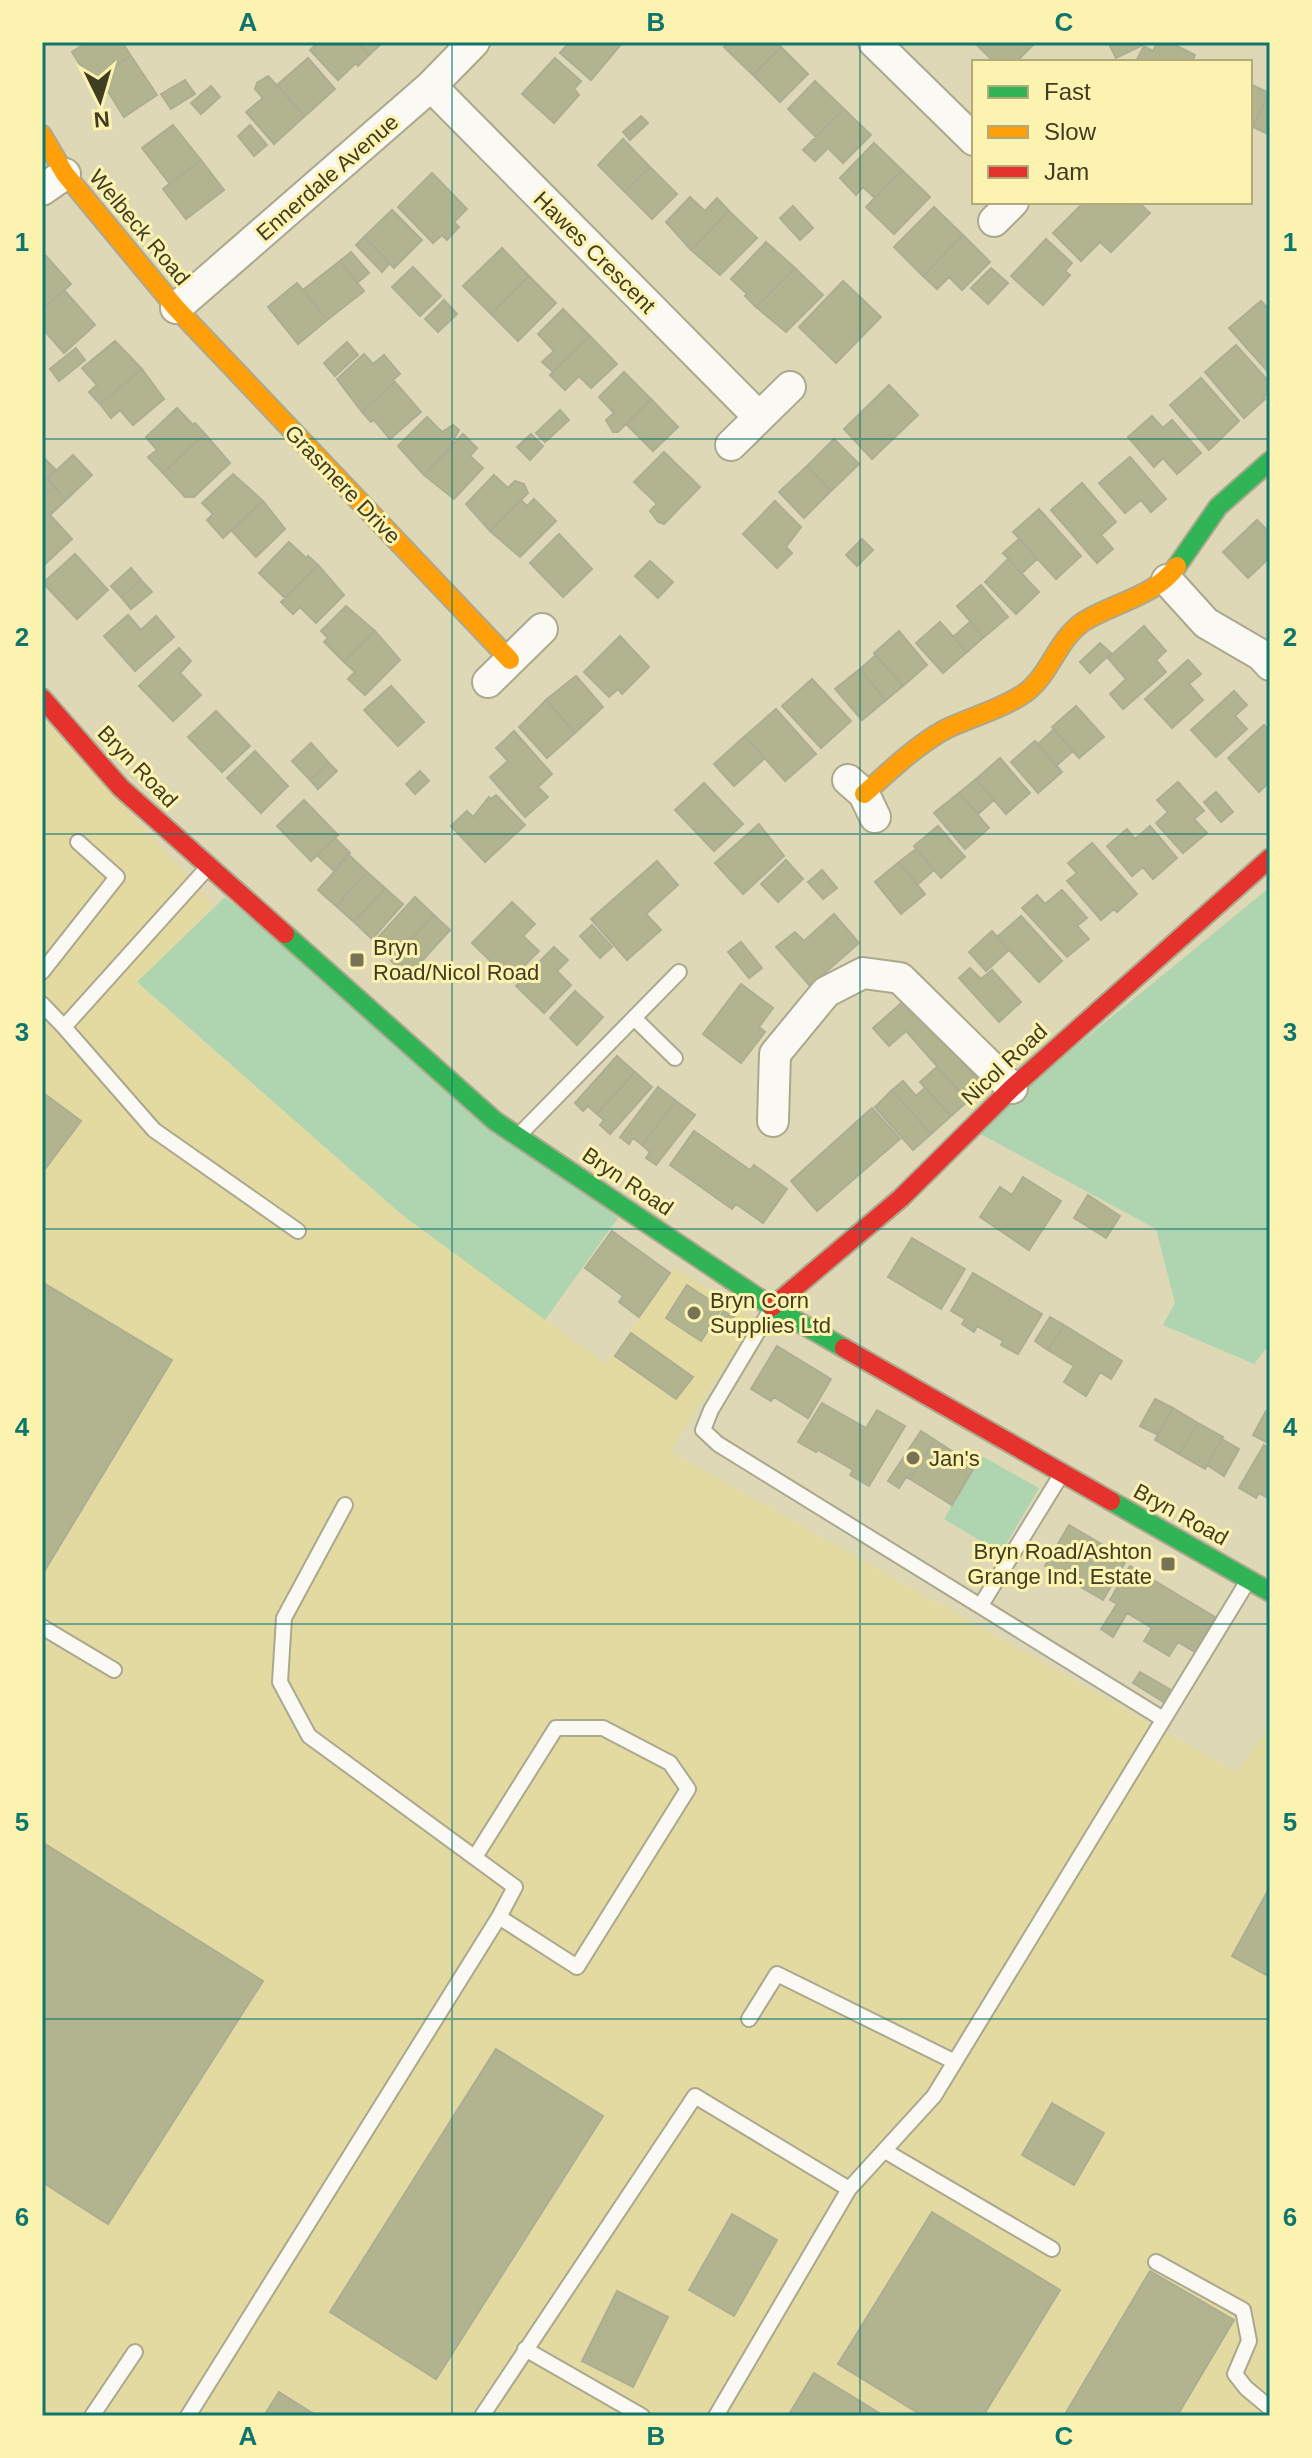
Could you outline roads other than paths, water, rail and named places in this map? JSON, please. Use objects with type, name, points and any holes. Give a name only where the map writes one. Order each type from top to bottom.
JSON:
[{"type":"street","name":"Ennerdale Avenue","points":[[176,308],[431,86],[474,42]]},
{"type":"street","points":[[874,42],[972,138]]},
{"type":"street","name":"Hawes Crescent","points":[[431,86],[759,417]]},
{"type":"street","name":"Welbeck Road","points":[[42,135],[54,182],[176,308]]},
{"type":"street","name":"Grasmere Drive","points":[[176,308],[510,660]]},
{"type":"street","points":[[731,445],[790,387]]},
{"type":"street","points":[[862,797],[919,746],[945,730],[1025,693],[1043,674],[1064,640],[1082,623],[1167,580],[1218,507],[1270,461]]},
{"type":"street","points":[[1167,580],[1206,623],[1261,655],[1270,665]]},
{"type":"street","points":[[488,682],[542,629]]},
{"type":"street","name":"Bryn Road","points":[[42,698],[121,788],[495,1121],[772,1307],[1270,1592]]},
{"type":"street","name":"Nicol Road","points":[[772,1307],[901,1198],[1012,1088],[1270,858]]},
{"type":"street","points":[[773,1121],[775,1054],[826,992],[863,973],[900,978],[1012,1088]]},
{"type":"lane","points":[[42,972],[117,877],[78,842]]},
{"type":"lane","points":[[64,1027],[208,867]]},
{"type":"lane","points":[[518,1136],[679,972]]},
{"type":"lane","points":[[42,1004],[154,1130],[298,1231]]},
{"type":"lane","points":[[634,1018],[675,1058]]},
{"type":"lane","points":[[772,1307],[711,1410],[703,1430],[718,1444],[1163,1719]]},
{"type":"lane","points":[[981,1605],[1061,1475]]},
{"type":"lane","points":[[188,2416],[515,1887],[309,1736],[280,1682],[284,1618],[345,1505]]},
{"type":"lane","points":[[716,2416],[849,2189],[934,2096],[1248,1580]]},
{"type":"lane","points":[[42,1627],[114,1670]]},
{"type":"lane","points":[[475,1857],[556,1728],[603,1728],[670,1763],[688,1789],[577,1967],[499,1917]]},
{"type":"lane","points":[[749,2019],[777,1974],[955,2062]]},
{"type":"lane","points":[[482,2416],[695,2096],[849,2189]]},
{"type":"lane","points":[[885,2151],[1052,2249]]},
{"type":"lane","points":[[1156,2262],[1243,2310],[1249,2341],[1235,2374],[1270,2408]]},
{"type":"lane","points":[[525,2349],[642,2416]]},
{"type":"lane","points":[[92,2416],[135,2352]]},
{"type":"place","name":"Bryn Road/Nicol Road","points":[[357,960]]},
{"type":"place","name":"Bryn Corn Supplies Ltd","points":[[694,1313]]},
{"type":"place","name":"Jan's","points":[[913,1458]]},
{"type":"place","name":"Bryn Road/Ashton Grange Ind. Estate","points":[[1168,1564]]}]
